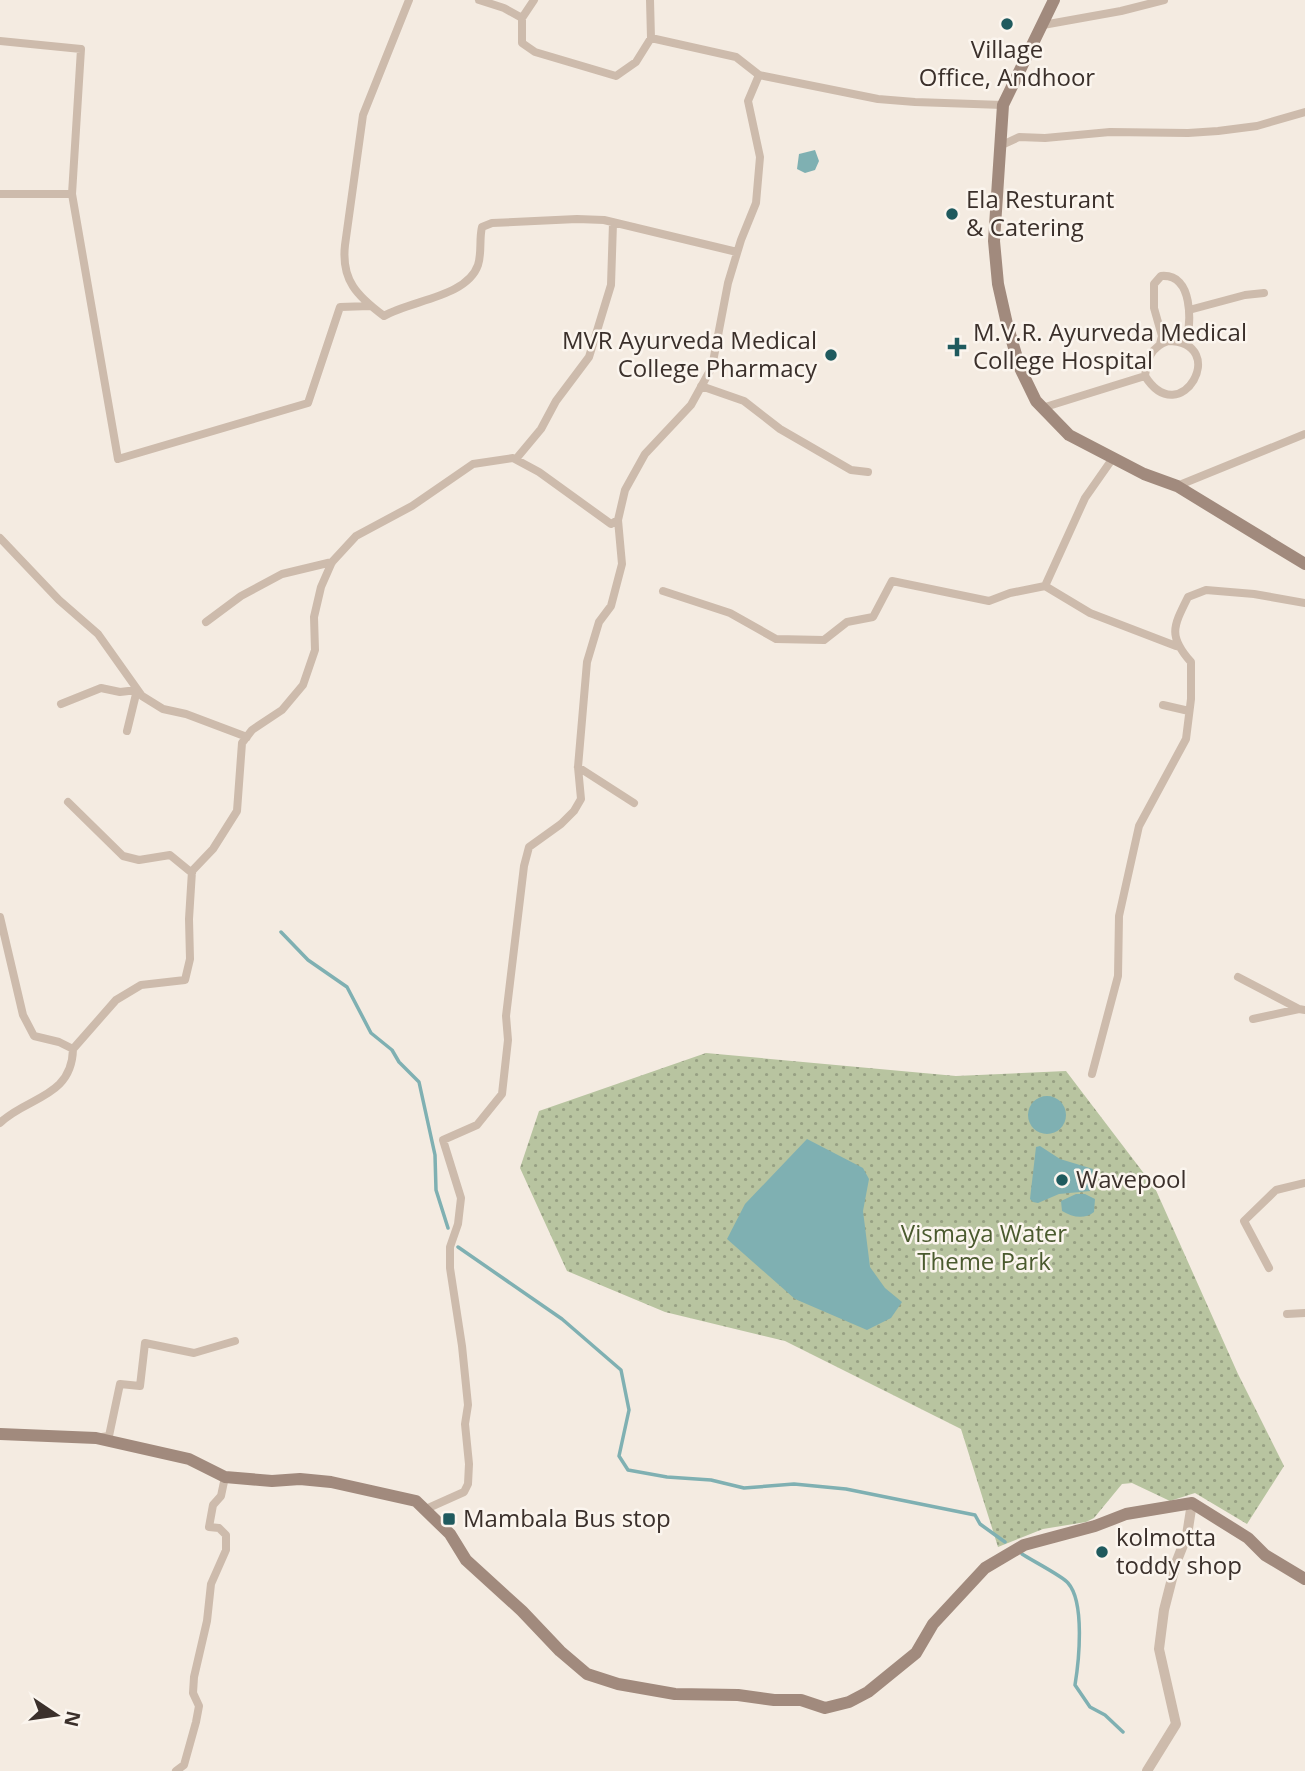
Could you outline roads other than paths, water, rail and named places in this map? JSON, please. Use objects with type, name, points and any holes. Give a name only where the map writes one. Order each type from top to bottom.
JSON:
[{"type":"main road","points":[[1054,0],[1003,105],[994,242],[998,284],[1020,368],[1036,401],[1069,435],[1144,474],[1177,486],[1305,564]]},
{"type":"main road","points":[[0,1434],[96,1438],[189,1459],[225,1477],[331,1482],[416,1501],[450,1534],[466,1560],[587,1674],[618,1684],[675,1695],[738,1695],[774,1700],[802,1700],[825,1708],[849,1702],[868,1692],[916,1653],[933,1624],[985,1568],[1024,1545],[1095,1526],[1126,1514],[1192,1503],[1248,1538],[1265,1555],[1305,1579]]},
{"type":"street","points":[[409,0],[363,115],[345,245],[343,263],[348,280],[370,306],[384,316],[463,284],[479,263],[482,226],[492,223],[577,219],[613,223],[737,252]]},
{"type":"street","points":[[479,0],[504,8],[522,18]]},
{"type":"street","points":[[534,0],[522,18],[522,43],[535,52],[616,76],[636,62],[651,38],[650,0]]},
{"type":"street","points":[[1043,25],[1164,0]]},
{"type":"street","points":[[651,38],[736,57],[759,75],[878,99],[915,103],[1003,105]]},
{"type":"street","points":[[0,41],[81,49],[72,194],[118,459],[308,403],[340,307],[370,306]]},
{"type":"street","points":[[426,1509],[464,1492],[468,1484],[469,1464],[465,1424],[468,1405],[450,1268],[450,1247],[458,1224],[461,1198],[443,1140],[477,1125],[502,1094],[507,1065],[506,1016],[524,866],[530,847],[561,824],[581,799],[578,767],[587,662],[599,622],[611,606],[622,564],[618,520],[625,489],[645,454],[691,405],[712,367],[728,283],[756,203],[760,157],[748,101],[759,75]]},
{"type":"street","points":[[1002,145],[1019,137],[1087,136],[1110,132],[1219,131],[1257,126],[1305,112]]},
{"type":"street","points":[[0,194],[72,194]]},
{"type":"street","points":[[516,459],[541,429],[556,401],[589,357],[611,285],[613,223]]},
{"type":"street","points":[[1160,344],[1168,341],[1186,344],[1193,351],[1199,368],[1192,385],[1184,392],[1176,394],[1158,390],[1145,376],[1148,358],[1160,344],[1162,336],[1153,295],[1154,284],[1161,276],[1177,279],[1185,292],[1190,317],[1186,344]]},
{"type":"street","points":[[1189,310],[1264,293]]},
{"type":"street","points":[[1042,408],[1145,376]]},
{"type":"street","points":[[701,386],[744,401],[780,429],[851,470],[867,472]]},
{"type":"street","points":[[1177,486],[1305,434]]},
{"type":"street","points":[[0,1124],[55,1090],[72,1058],[73,1049],[116,1000],[141,985],[185,980],[190,959],[192,873],[214,849],[237,811],[242,743],[252,730],[282,710],[303,685],[315,650],[314,617],[321,587],[332,562],[356,536],[412,506],[473,464],[513,457],[539,472],[611,524],[618,520]]},
{"type":"street","points":[[1045,586],[1084,498],[1114,458]]},
{"type":"street","points":[[0,538],[59,600],[98,634],[142,696],[163,709],[186,714],[247,737]]},
{"type":"street","points":[[206,622],[241,596],[282,574],[332,562]]},
{"type":"street","points":[[663,591],[730,613],[776,639],[824,640],[847,622],[873,617],[892,580],[989,601],[1010,593],[1045,586],[1090,613],[1176,646],[1191,662],[1186,740],[1139,826],[1119,916],[1118,976],[1092,1074]]},
{"type":"street","points":[[1176,646],[1175,623],[1188,597],[1206,590],[1254,594],[1305,603]]},
{"type":"street","points":[[61,704],[101,688],[120,692],[137,690]]},
{"type":"street","points":[[127,731],[137,690]]},
{"type":"street","points":[[1163,705],[1189,711]]},
{"type":"street","points":[[578,767],[634,803]]},
{"type":"street","points":[[68,802],[123,856],[139,860],[170,855],[192,873]]},
{"type":"street","points":[[0,917],[23,1015],[34,1036],[59,1042],[73,1049]]},
{"type":"street","points":[[1238,977],[1302,1009]]},
{"type":"street","points":[[1253,1019],[1302,1009]]},
{"type":"street","points":[[1269,1268],[1244,1221],[1276,1190],[1305,1183]]},
{"type":"street","points":[[1287,1314],[1305,1313]]},
{"type":"street","points":[[96,1438],[109,1436],[120,1384],[140,1386],[145,1343],[194,1353],[235,1341]]},
{"type":"street","points":[[176,1771],[184,1765],[196,1722],[199,1706],[193,1693],[194,1677],[211,1584],[226,1550],[226,1535],[219,1528],[209,1527],[213,1505],[221,1496],[225,1477]]},
{"type":"street","points":[[1147,1771],[1176,1724],[1159,1648],[1164,1610],[1176,1563],[1187,1535],[1192,1503]]},
{"type":"water","points":[[815,150],[819,161],[815,170],[805,173],[797,169],[799,154]]},
{"type":"water","points":[[1047,1096],[1061,1101],[1066,1115],[1061,1129],[1047,1134],[1033,1129],[1028,1115],[1033,1101]]},
{"type":"water","points":[[807,1139],[863,1168],[869,1179],[863,1211],[870,1267],[885,1288],[902,1302],[891,1318],[867,1330],[795,1299],[727,1239],[745,1204]]},
{"type":"water","name":"Wavepool","points":[[1040,1146],[1060,1159],[1093,1169],[1090,1191],[1059,1194],[1038,1203],[1033,1202],[1030,1199],[1036,1147]]},
{"type":"water","points":[[1076,1194],[1085,1194],[1095,1199],[1094,1212],[1078,1217],[1062,1211],[1061,1201]]},
{"type":"waterway","points":[[281,932],[308,960],[347,987],[371,1033],[392,1050],[399,1062],[419,1082],[435,1155],[436,1190],[448,1228]]},
{"type":"waterway","points":[[458,1247],[562,1319],[621,1370],[629,1410],[619,1456],[628,1470],[667,1477],[711,1480],[744,1488],[794,1484],[846,1489],[975,1515],[980,1524],[1005,1542]]},
{"type":"waterway","points":[[1022,1554],[1068,1583],[1079,1617],[1075,1685],[1090,1707],[1105,1715],[1123,1732]]},
{"type":"place","name":"Village Office, Andhoor","points":[[1007,24]]},
{"type":"place","name":"Ela Resturant & Catering","points":[[952,214]]},
{"type":"place","name":"M.V.R. Ayurveda Medical College Hospital","points":[[957,347]]},
{"type":"place","name":"MVR Ayurveda Medical College Pharmacy","points":[[831,355]]},
{"type":"place","name":"Wavepool","points":[[1062,1180]]},
{"type":"place","name":"Mambala Bus stop","points":[[449,1519]]},
{"type":"place","name":"kolmotta toddy shop","points":[[1102,1552]]},
{"type":"park label","name":"Vismaya Water Theme Park","points":[[984,1248]]}]
